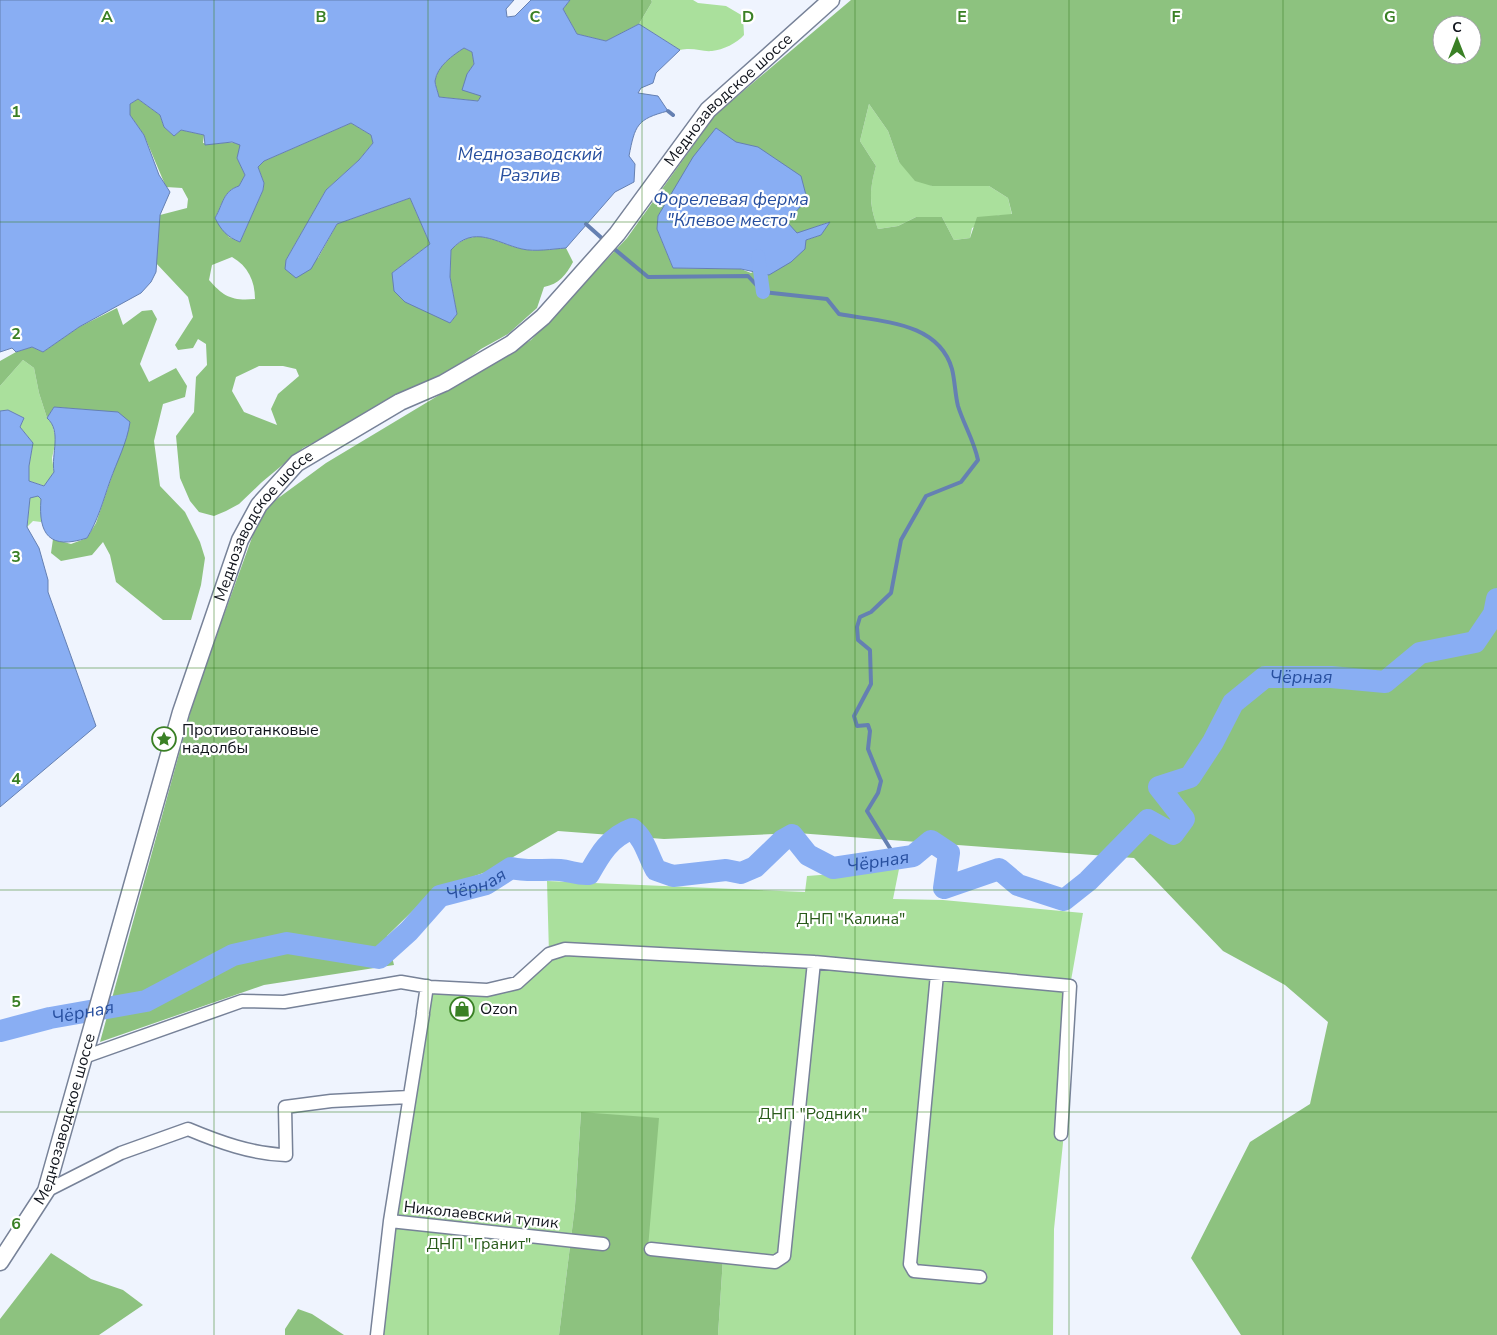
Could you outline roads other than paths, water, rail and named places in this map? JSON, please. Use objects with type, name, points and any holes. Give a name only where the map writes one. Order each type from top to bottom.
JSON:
[{"type":"main road","name":"Меднозаводское шоссе","points":[[0,1262],[46,1191],[181,712],[240,540],[259,504],[298,463],[400,402],[444,383],[512,344],[543,317],[616,234],[708,110],[831,0]]},
{"type":"street","points":[[85,1056],[242,1001],[284,1002],[401,982],[427,986],[487,990],[517,983],[549,954],[565,949],[814,962],[1070,986],[1062,1134]]},
{"type":"street","points":[[651,1249],[775,1262],[784,1256],[814,962]]},
{"type":"street","points":[[937,974],[910,1264],[914,1271],[980,1277]]},
{"type":"street","points":[[377,1335],[390,1221],[427,986]]},
{"type":"street","points":[[46,1191],[121,1153],[188,1129],[217,1142],[270,1154],[286,1154],[286,1107],[331,1101],[409,1097]]},
{"type":"street","name":"Николаевский тупик","points":[[390,1221],[603,1244]]},
{"type":"water","name":"Меднозаводский Разлив","points":[[0,0],[514,0],[506,9],[507,17],[515,16],[531,0],[570,0],[563,9],[577,34],[606,41],[639,24],[680,50],[656,73],[653,83],[641,88],[638,93],[658,96],[668,111],[650,117],[639,125],[636,130],[629,156],[635,164],[634,182],[615,192],[566,248],[527,250],[477,237],[468,238],[460,242],[451,250],[450,277],[457,314],[450,323],[405,302],[394,291],[392,273],[430,244],[410,198],[337,224],[311,269],[296,278],[285,269],[286,260],[326,190],[359,160],[373,143],[371,135],[351,123],[264,161],[258,167],[264,183],[263,190],[240,242],[225,233],[215,218],[226,195],[239,186],[245,175],[237,158],[240,145],[232,142],[205,145],[204,135],[181,130],[174,136],[164,127],[160,115],[138,99],[130,104],[130,115],[144,135],[159,175],[170,192],[160,215],[156,272],[151,282],[141,293],[79,327],[43,352],[32,347],[16,352],[12,348],[0,352]],"holes":[[[464,48],[472,52],[474,64],[467,74],[462,90],[481,96],[478,101],[439,97],[435,84],[439,70]]]},
{"type":"water","name":"Форелевая ферма \"Клевое место\"","points":[[716,128],[736,142],[758,147],[801,176],[807,199],[787,222],[797,233],[830,222],[821,235],[806,240],[805,249],[791,262],[769,275],[741,269],[673,268],[657,229],[658,216],[693,157]]},
{"type":"water","points":[[54,407],[118,412],[130,422],[124,445],[100,510],[87,538],[64,542],[49,536],[44,530],[42,522],[41,499],[38,496],[30,498],[27,527],[39,548],[48,580],[48,592],[96,726],[0,807],[0,411],[8,410],[24,418],[20,427],[33,443],[29,466],[29,481],[44,486],[54,472],[55,436],[54,429],[47,418]]},
{"type":"waterway","points":[[668,111],[673,115]]},
{"type":"waterway","points":[[586,224],[605,241]]},
{"type":"waterway","points":[[612,247],[648,277],[748,276],[763,292],[827,299],[839,314],[906,326],[934,341],[945,353],[952,369],[958,406],[978,460],[961,482],[926,496],[901,540],[891,593],[871,612],[860,617],[857,627],[858,640],[870,650],[871,684],[854,716],[857,726],[868,725],[870,731],[868,749],[881,781],[878,793],[867,811],[896,858]]},
{"type":"waterway","points":[[758,256],[763,292]]},
{"type":"waterway","name":"Чёрная","points":[[0,1031],[50,1018],[146,1001],[233,955],[287,943],[379,958],[409,931],[440,896],[486,884],[511,868],[560,870],[589,874],[606,847],[624,832],[632,829],[643,843],[656,870],[673,876],[726,870],[741,873],[755,867],[783,840],[792,835],[808,855],[833,868],[913,856],[931,841],[949,853],[944,888],[999,869],[1018,885],[1064,900],[1088,881],[1148,820],[1173,834],[1184,819],[1159,787],[1190,777],[1213,742],[1233,703],[1265,677],[1331,677],[1385,682],[1420,653],[1475,642],[1494,614],[1497,599]]},
{"type":"place","name":"Противотанковые надолбы","points":[[164,739]]},
{"type":"place","name":"Ozon","points":[[462,1009]]},
{"type":"park label","name":"ДНП \"Калина\"","points":[[851,919]]},
{"type":"park label","name":"ДНП \"Родник\"","points":[[813,1114]]},
{"type":"park label","name":"ДНП \"Гранит\"","points":[[479,1244]]}]
